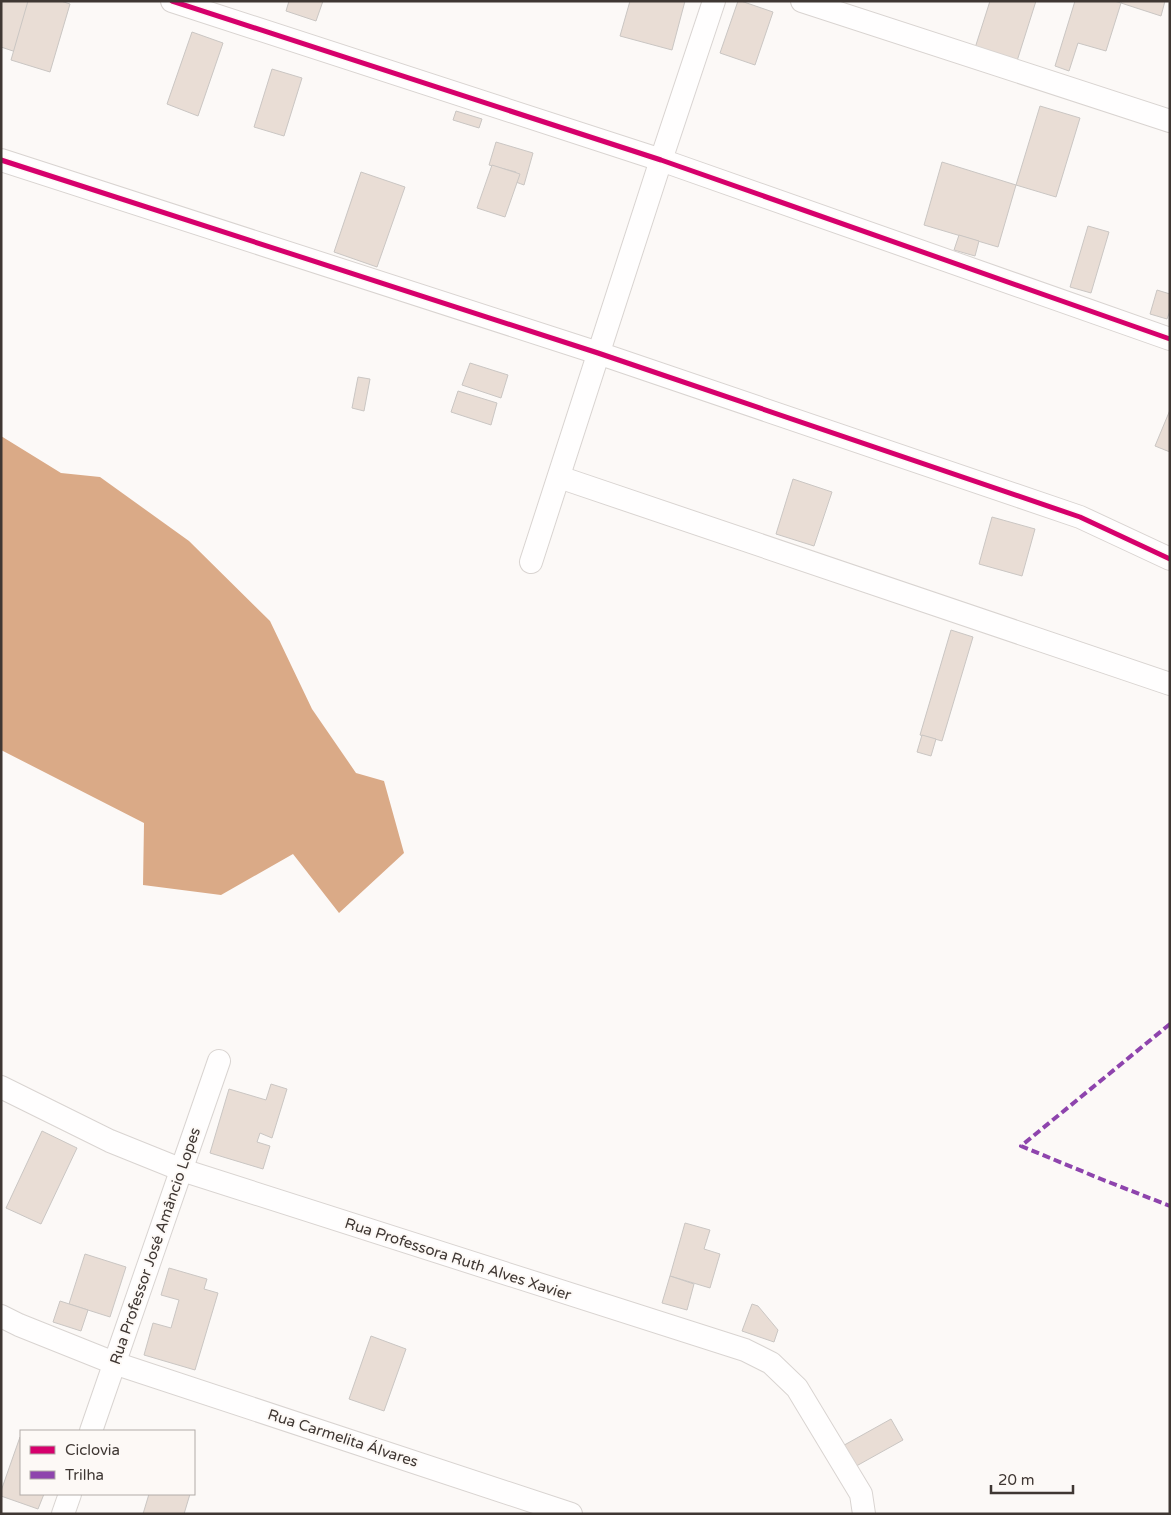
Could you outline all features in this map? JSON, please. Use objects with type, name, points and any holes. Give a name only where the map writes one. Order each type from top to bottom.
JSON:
[{"type":"street","points":[[172,1],[661,160],[1170,339]]},
{"type":"street","points":[[531,562],[714,1]]},
{"type":"street","points":[[802,1],[1170,121]]},
{"type":"street","points":[[1,160],[598,353],[1080,516],[1170,559]]},
{"type":"street","points":[[559,476],[1170,684]]},
{"type":"street","name":"Rua Professor José Amâncio Lopes","points":[[91,1430],[219,1061]]},
{"type":"street","name":"Rua Professora Ruth Alves Xavier","points":[[1,1087],[110,1141],[182,1170],[745,1350],[771,1364],[797,1388],[862,1504]]},
{"type":"street","name":"Rua Carmelita Álvares","points":[[1,1316],[114,1363],[572,1514]]},
{"type":"street","points":[[63,1514],[70,1495]]},
{"type":"shaded area","points":[[1,436],[61,473],[100,477],[189,541],[270,621],[312,709],[356,773],[384,781],[404,853],[339,913],[293,854],[221,895],[143,885],[144,823],[1,750]]},
{"type":"building","points":[[1,1],[38,1],[19,53],[1,47]]},
{"type":"building","points":[[28,1],[61,1],[70,4],[50,72],[11,60]]},
{"type":"building","points":[[289,1],[323,1],[316,21],[286,11]]},
{"type":"building","points":[[630,1],[685,1],[672,50],[620,36]]},
{"type":"building","points":[[738,1],[773,12],[755,65],[720,53]]},
{"type":"building","points":[[990,1],[1036,1],[1017,61],[975,48]]},
{"type":"building","points":[[1075,1],[1114,1],[1121,3],[1106,51],[1078,43],[1069,71],[1055,66]]},
{"type":"building","points":[[1122,1],[1165,1],[1161,16],[1121,3]]},
{"type":"building","points":[[192,32],[223,43],[198,116],[167,104]]},
{"type":"building","points":[[272,69],[302,78],[284,136],[254,127]]},
{"type":"building","points":[[1040,106],[1080,118],[1056,197],[1016,185]]},
{"type":"building","points":[[456,111],[482,119],[479,128],[453,120]]},
{"type":"building","points":[[496,142],[533,153],[524,185],[513,181],[516,172],[489,165]]},
{"type":"building","points":[[942,162],[1016,185],[998,247],[924,225]]},
{"type":"building","points":[[492,165],[520,174],[505,217],[477,208]]},
{"type":"building","points":[[361,172],[405,187],[377,267],[334,252]]},
{"type":"building","points":[[1088,226],[1109,232],[1091,293],[1070,287]]},
{"type":"building","points":[[959,235],[979,241],[975,256],[954,250]]},
{"type":"building","points":[[1157,290],[1170,294],[1170,311],[1167,319],[1150,314]]},
{"type":"building","points":[[470,363],[508,375],[501,398],[462,385]]},
{"type":"building","points":[[358,377],[370,379],[364,411],[352,408]]},
{"type":"building","points":[[458,391],[497,403],[491,425],[451,412]]},
{"type":"building","points":[[1170,410],[1170,452],[1155,446]]},
{"type":"building","points":[[793,479],[832,492],[814,546],[776,534]]},
{"type":"building","points":[[992,517],[1035,529],[1022,576],[979,564]]},
{"type":"building","points":[[951,630],[973,637],[942,741],[920,735]]},
{"type":"building","points":[[922,735],[936,739],[931,756],[917,752]]},
{"type":"building","points":[[271,1084],[287,1089],[272,1138],[260,1133],[257,1142],[270,1146],[263,1169],[210,1153],[229,1089],[266,1100]]},
{"type":"building","points":[[42,1131],[77,1148],[41,1224],[6,1208]]},
{"type":"building","points":[[685,1223],[710,1230],[704,1249],[720,1254],[710,1288],[670,1276]]},
{"type":"building","points":[[85,1254],[126,1267],[110,1317],[69,1304]]},
{"type":"building","points":[[169,1268],[207,1279],[204,1289],[218,1293],[195,1370],[144,1355],[153,1323],[171,1328],[179,1300],[161,1295]]},
{"type":"building","points":[[670,1276],[694,1284],[687,1310],[662,1303]]},
{"type":"building","points":[[60,1301],[88,1310],[81,1331],[53,1322]]},
{"type":"building","points":[[752,1304],[758,1306],[778,1330],[774,1342],[742,1331]]},
{"type":"building","points":[[371,1336],[406,1349],[384,1411],[349,1399]]},
{"type":"building","points":[[891,1419],[903,1440],[851,1469],[839,1448]]},
{"type":"building","points":[[20,1437],[20,1495],[44,1495],[38,1509],[1,1496],[1,1491]]},
{"type":"building","points":[[149,1495],[190,1495],[184,1514],[143,1514]]},
{"type":"marked path","points":[[1170,1024],[1021,1146],[1170,1206]]},
{"type":"cycle path","points":[[172,1],[661,160],[1170,339]]},
{"type":"cycle path","points":[[1,160],[598,353],[1080,517],[1170,559]]}]
